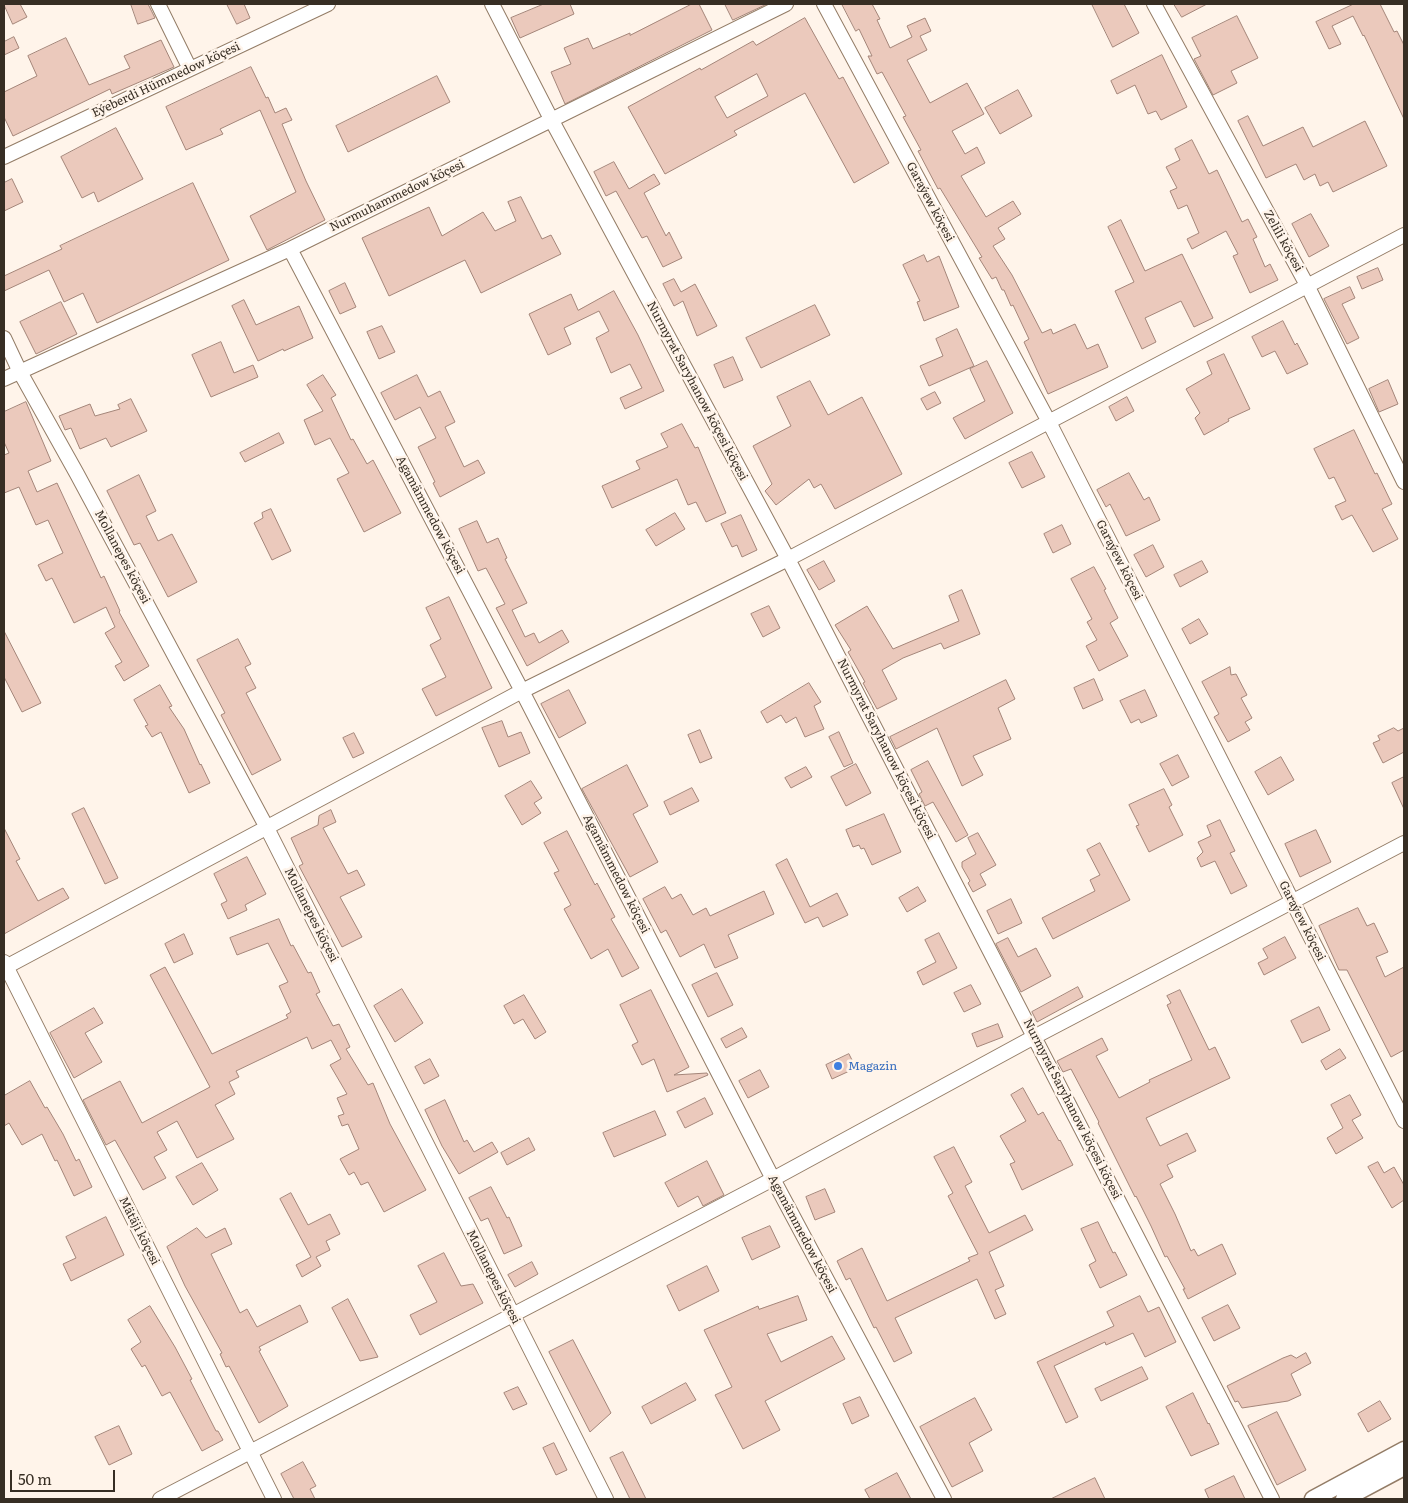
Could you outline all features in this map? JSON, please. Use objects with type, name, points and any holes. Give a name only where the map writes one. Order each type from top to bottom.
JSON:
[{"type":"street","points":[[158,4],[190,70]]},
{"type":"street","name":"Eýeberdi Hümmedow köçesi","points":[[4,157],[328,4]]},
{"type":"street","name":"Nurmyrat Saryhanow köçesi köçesi","points":[[492,4],[551,119],[788,559],[1272,1499]]},
{"type":"street","name":"Nurmuhammedow köçesi","points":[[4,379],[290,249],[786,4]]},
{"type":"street","name":"Garaýew köçesi","points":[[824,4],[1049,422],[1404,1121]]},
{"type":"street","name":"Zelili köçesi","points":[[1154,4],[1308,287],[1404,482]]},
{"type":"street","points":[[5,965],[522,691],[788,559],[1404,235]]},
{"type":"street","name":"Agamämmedow köçesi","points":[[290,249],[522,691],[773,1179],[944,1499]]},
{"type":"street","name":"Mollanepes köçesi","points":[[4,338],[20,372],[77,474],[266,826],[606,1499]]},
{"type":"street","points":[[160,1499],[773,1179],[1034,1037],[1404,843]]},
{"type":"street","name":"Mätäji köçesi","points":[[5,965],[274,1499]]},
{"type":"street","points":[[1313,1499],[1404,1450]]},
{"type":"street","points":[[1344,1499],[1404,1467]]},
{"type":"building","points":[[4,4],[20,4],[27,17],[13,24]]},
{"type":"building","points":[[131,4],[148,4],[155,18],[138,24]]},
{"type":"building","points":[[227,4],[244,4],[250,18],[237,24]]},
{"type":"building","points":[[544,4],[570,4],[574,14],[520,38],[511,18]]},
{"type":"building","points":[[692,4],[699,4],[712,30],[565,104],[551,72],[571,64],[564,48],[588,38],[593,49],[630,33],[630,35]]},
{"type":"building","points":[[725,4],[767,4],[733,20]]},
{"type":"building","points":[[842,4],[872,4],[880,19],[877,20],[890,48],[912,37],[907,26],[925,18],[931,31],[920,36],[927,50],[907,60],[930,103],[967,83],[984,114],[952,131],[965,154],[977,147],[985,163],[961,176],[986,217],[1013,201],[1021,214],[998,228],[1005,239],[993,246],[1012,275],[1042,333],[1051,329],[1053,334],[1075,324],[1087,349],[1098,344],[1108,367],[1048,394],[1024,342],[1029,339],[1013,305],[1011,306],[996,277],[992,279],[979,258],[982,257],[940,188],[938,189],[918,151],[921,150],[903,117],[906,116],[882,72],[877,74],[868,56],[872,56],[859,29],[856,31]]},
{"type":"building","points":[[1092,4],[1124,4],[1139,33],[1113,47]]},
{"type":"building","points":[[1174,4],[1207,4],[1182,17]]},
{"type":"building","points":[[1354,4],[1380,4],[1394,32],[1397,31],[1404,45],[1404,119],[1353,16],[1332,26],[1341,44],[1329,49],[1316,22]]},
{"type":"building","points":[[1237,16],[1258,58],[1231,71],[1237,83],[1213,95],[1194,59],[1201,56],[1192,38]]},
{"type":"building","points":[[805,18],[839,79],[843,77],[889,163],[854,183],[805,93],[734,131],[737,135],[665,174],[628,107],[753,41],[756,45]],"holes":[[[757,74],[768,96],[727,118],[715,97]]]},
{"type":"building","points":[[14,37],[19,48],[4,55],[4,42]]},
{"type":"building","points":[[66,38],[89,85],[130,68],[124,56],[161,40],[174,67],[112,94],[110,89],[13,136],[4,117],[4,92],[37,76],[28,56]]},
{"type":"building","points":[[1162,55],[1187,107],[1161,120],[1156,111],[1148,114],[1135,85],[1117,94],[1111,81]]},
{"type":"building","points":[[251,67],[275,113],[286,108],[292,120],[282,124],[325,220],[267,250],[250,216],[296,192],[260,110],[220,129],[223,134],[186,150],[166,107]]},
{"type":"building","points":[[437,76],[450,102],[348,152],[336,126]]},
{"type":"building","points":[[1018,90],[1032,116],[1000,134],[985,108]]},
{"type":"building","points":[[1248,116],[1263,146],[1303,127],[1313,147],[1365,121],[1387,166],[1333,192],[1328,182],[1320,186],[1315,174],[1304,180],[1296,164],[1266,178],[1238,121]]},
{"type":"building","points":[[116,128],[143,179],[98,202],[94,192],[82,198],[61,157]]},
{"type":"building","points":[[1192,140],[1209,174],[1217,170],[1242,222],[1248,219],[1257,237],[1253,239],[1265,267],[1270,264],[1278,280],[1250,293],[1233,256],[1238,254],[1226,231],[1192,249],[1187,239],[1199,233],[1187,205],[1178,209],[1170,191],[1177,188],[1166,167],[1180,160],[1175,149]]},
{"type":"building","points":[[614,162],[629,189],[654,174],[660,184],[644,193],[666,236],[669,232],[682,258],[663,267],[647,236],[642,238],[616,191],[606,196],[594,172]]},
{"type":"building","points":[[12,179],[23,202],[4,211],[4,183]]},
{"type":"building","points":[[193,183],[229,260],[97,323],[83,293],[64,302],[49,270],[4,291],[4,276],[62,249],[60,246]]},
{"type":"building","points":[[521,197],[542,239],[551,235],[561,254],[481,293],[465,260],[389,296],[362,238],[429,207],[442,236],[483,212],[495,231],[516,221],[508,202]]},
{"type":"building","points":[[1311,214],[1329,246],[1309,257],[1292,224]]},
{"type":"building","points":[[1121,220],[1145,271],[1182,254],[1213,318],[1194,327],[1181,301],[1145,318],[1156,342],[1142,349],[1115,291],[1134,282],[1108,227]]},
{"type":"building","points":[[924,255],[927,262],[939,256],[959,307],[924,321],[917,302],[920,301],[903,265]]},
{"type":"building","points":[[1378,268],[1383,280],[1362,289],[1357,277]]},
{"type":"building","points":[[674,279],[681,292],[695,284],[717,326],[697,336],[683,301],[674,306],[663,284]]},
{"type":"building","points":[[345,283],[356,307],[340,314],[329,291]]},
{"type":"building","points":[[1350,287],[1355,298],[1342,304],[1359,338],[1347,344],[1324,299]]},
{"type":"building","points":[[614,291],[638,335],[664,391],[625,409],[620,398],[642,388],[630,364],[611,373],[596,338],[609,331],[599,311],[564,328],[571,344],[548,355],[529,314],[571,294],[578,310]]},
{"type":"building","points":[[244,300],[256,325],[299,306],[313,338],[258,361],[232,306]]},
{"type":"building","points":[[61,302],[77,334],[36,354],[20,322]]},
{"type":"building","points":[[815,305],[830,335],[761,368],[746,338]]},
{"type":"building","points":[[1283,321],[1295,345],[1297,343],[1308,364],[1287,374],[1275,351],[1262,357],[1252,337]]},
{"type":"building","points":[[382,326],[395,352],[379,359],[367,332]]},
{"type":"building","points":[[957,329],[974,366],[929,386],[920,366],[943,356],[936,339]]},
{"type":"building","points":[[221,342],[234,373],[253,365],[258,377],[211,397],[192,355]]},
{"type":"building","points":[[1224,354],[1250,409],[1228,419],[1229,421],[1204,435],[1195,418],[1200,413],[1186,389],[1212,374],[1207,362]]},
{"type":"building","points":[[733,357],[743,380],[724,388],[714,365]]},
{"type":"building","points":[[987,361],[1013,413],[965,439],[953,418],[985,401],[970,369]]},
{"type":"building","points":[[323,375],[336,395],[331,398],[351,440],[353,439],[367,464],[373,460],[401,513],[364,532],[337,479],[349,473],[330,438],[315,445],[304,420],[323,411],[307,385]]},
{"type":"building","points":[[417,375],[428,397],[440,391],[455,422],[445,427],[464,467],[478,460],[485,473],[440,497],[418,447],[436,438],[420,407],[395,420],[381,393]]},
{"type":"building","points":[[1388,380],[1398,404],[1379,412],[1369,389]]},
{"type":"building","points":[[810,381],[828,415],[862,397],[902,474],[835,509],[821,484],[814,488],[809,479],[776,505],[765,491],[772,484],[753,446],[791,426],[777,397]]},
{"type":"building","points":[[935,392],[941,403],[927,410],[921,399]]},
{"type":"building","points":[[1127,397],[1134,411],[1116,421],[1109,407]]},
{"type":"building","points":[[131,399],[147,431],[111,447],[106,438],[80,449],[71,428],[65,430],[59,416],[90,404],[95,416],[120,409],[118,405]]},
{"type":"building","points":[[26,402],[51,461],[28,471],[37,492],[57,483],[101,578],[104,576],[119,612],[149,666],[124,681],[115,666],[122,662],[105,633],[115,627],[106,607],[74,623],[52,578],[46,581],[38,565],[63,553],[48,520],[36,525],[19,487],[4,493],[4,455],[9,453],[4,442],[4,412]]},
{"type":"building","points":[[682,424],[695,448],[698,447],[726,513],[706,522],[696,502],[688,505],[677,479],[612,508],[602,486],[640,469],[636,461],[668,447],[661,434]]},
{"type":"building","points":[[1354,430],[1392,504],[1382,509],[1398,539],[1373,552],[1352,515],[1342,520],[1335,506],[1346,501],[1334,477],[1329,479],[1314,449]]},
{"type":"building","points":[[279,433],[284,443],[245,462],[240,453]]},
{"type":"building","points":[[1032,452],[1045,477],[1022,488],[1009,463]]},
{"type":"building","points":[[1129,473],[1144,500],[1149,497],[1160,520],[1126,536],[1110,504],[1106,507],[1097,490]]},
{"type":"building","points":[[139,475],[156,511],[146,516],[158,541],[172,534],[197,582],[168,597],[140,543],[134,545],[107,491]]},
{"type":"building","points":[[271,509],[291,551],[272,560],[254,523],[263,518],[262,513]]},
{"type":"building","points":[[675,513],[685,529],[656,546],[646,530]]},
{"type":"building","points":[[741,515],[757,550],[742,557],[737,545],[732,547],[721,524]]},
{"type":"building","points":[[477,521],[487,543],[498,538],[507,558],[505,559],[527,603],[512,610],[525,637],[534,633],[539,643],[562,630],[569,642],[527,666],[496,608],[505,604],[486,568],[478,571],[459,529]]},
{"type":"building","points":[[1062,525],[1071,544],[1053,553],[1044,534]]},
{"type":"building","points":[[1153,545],[1164,567],[1146,577],[1134,555]]},
{"type":"building","points":[[824,561],[835,581],[819,590],[807,570]]},
{"type":"building","points":[[1202,561],[1208,572],[1180,587],[1174,575]]},
{"type":"building","points":[[1094,567],[1118,618],[1110,623],[1128,656],[1099,671],[1086,646],[1097,640],[1087,622],[1092,619],[1071,579]]},
{"type":"building","points":[[962,590],[980,634],[944,649],[941,643],[903,658],[882,670],[897,699],[877,709],[863,683],[865,682],[848,652],[851,650],[835,625],[867,606],[893,649],[959,621],[949,596]]},
{"type":"building","points":[[449,597],[492,688],[436,716],[422,689],[446,677],[430,645],[441,639],[426,608]]},
{"type":"building","points":[[769,606],[780,628],[763,637],[751,614]]},
{"type":"building","points":[[1199,619],[1208,634],[1190,644],[1182,629]]},
{"type":"building","points":[[4,631],[41,703],[22,712],[4,677]]},
{"type":"building","points":[[238,639],[251,664],[245,667],[256,688],[246,693],[281,760],[252,775],[221,715],[225,713],[197,660]]},
{"type":"building","points":[[1230,667],[1231,675],[1236,674],[1247,695],[1241,698],[1252,718],[1245,722],[1250,730],[1228,742],[1214,717],[1219,714],[1202,682]]},
{"type":"building","points":[[1094,679],[1103,700],[1083,709],[1074,688]]},
{"type":"building","points":[[1006,680],[1015,699],[998,708],[1011,739],[973,756],[983,775],[962,786],[937,728],[896,749],[890,737]]},
{"type":"building","points":[[809,683],[821,702],[814,706],[824,729],[805,737],[796,717],[786,723],[781,715],[767,723],[761,712]]},
{"type":"building","points":[[160,685],[172,706],[169,707],[184,729],[210,783],[189,793],[161,732],[152,737],[145,726],[148,725],[134,700]]},
{"type":"building","points":[[569,690],[586,723],[559,738],[541,704]]},
{"type":"building","points":[[1145,690],[1157,716],[1141,723],[1139,719],[1131,723],[1120,701]]},
{"type":"building","points":[[502,721],[508,737],[521,732],[530,753],[499,767],[482,728]]},
{"type":"building","points":[[1394,728],[1398,731],[1404,728],[1404,752],[1383,763],[1373,743],[1380,740],[1378,736]]},
{"type":"building","points":[[700,730],[712,758],[700,763],[688,735]]},
{"type":"building","points":[[839,732],[853,763],[844,767],[829,737]]},
{"type":"building","points":[[354,733],[364,753],[353,758],[343,738]]},
{"type":"building","points":[[1178,755],[1189,777],[1172,786],[1160,764]]},
{"type":"building","points":[[1281,757],[1294,780],[1268,795],[1255,772]]},
{"type":"building","points":[[928,761],[968,835],[956,842],[933,802],[925,806],[919,794],[922,792],[911,770]]},
{"type":"building","points":[[856,764],[871,793],[846,806],[831,777]]},
{"type":"building","points":[[627,765],[648,806],[633,814],[658,862],[630,877],[582,789]]},
{"type":"building","points":[[806,767],[812,777],[791,788],[785,778]]},
{"type":"building","points":[[1404,777],[1404,809],[1392,783]]},
{"type":"building","points":[[531,781],[542,798],[534,803],[541,813],[522,825],[505,796]]},
{"type":"building","points":[[692,788],[699,801],[670,815],[664,802]]},
{"type":"building","points":[[1164,789],[1172,805],[1169,807],[1183,835],[1149,852],[1136,826],[1139,825],[1129,805]]},
{"type":"building","points":[[84,808],[118,878],[105,884],[72,814]]},
{"type":"building","points":[[331,810],[336,822],[323,828],[348,874],[357,870],[365,885],[340,897],[362,937],[342,947],[299,866],[303,864],[291,838],[318,825],[319,816]]},
{"type":"building","points":[[884,814],[901,852],[872,865],[864,848],[861,849],[859,845],[853,847],[846,830]]},
{"type":"building","points":[[1220,820],[1235,851],[1230,853],[1247,886],[1231,894],[1215,861],[1201,867],[1197,858],[1203,852],[1198,842],[1211,836],[1207,826]]},
{"type":"building","points":[[4,828],[20,859],[16,861],[38,901],[63,888],[69,898],[4,934]]},
{"type":"building","points":[[1316,830],[1331,862],[1300,877],[1285,844]]},
{"type":"building","points":[[567,831],[595,885],[597,883],[615,917],[611,919],[639,968],[622,977],[608,949],[591,959],[564,909],[571,905],[554,873],[559,871],[544,843]]},
{"type":"building","points":[[978,833],[996,865],[980,874],[986,885],[973,892],[968,883],[970,881],[962,867],[962,862],[976,854],[968,838]]},
{"type":"building","points":[[1100,843],[1130,900],[1053,939],[1042,918],[1095,891],[1090,880],[1100,875],[1087,850]]},
{"type":"building","points":[[247,857],[266,894],[245,905],[247,910],[228,919],[221,904],[227,901],[214,874]]},
{"type":"building","points":[[787,859],[810,907],[837,893],[848,915],[823,927],[818,917],[805,923],[776,865]]},
{"type":"building","points":[[665,887],[672,899],[681,894],[693,915],[706,908],[710,916],[764,891],[774,914],[728,935],[738,958],[715,968],[704,944],[680,957],[666,930],[661,933],[643,899]]},
{"type":"building","points":[[918,887],[926,901],[907,912],[899,898]]},
{"type":"building","points":[[1011,899],[1022,923],[998,934],[987,911]]},
{"type":"building","points":[[1358,908],[1367,926],[1374,923],[1388,952],[1376,957],[1385,977],[1404,967],[1404,1050],[1391,1057],[1347,970],[1339,970],[1319,926]]},
{"type":"building","points":[[279,919],[291,946],[293,945],[308,973],[311,972],[320,992],[316,994],[333,1026],[339,1024],[350,1047],[346,1049],[368,1085],[373,1083],[390,1124],[426,1190],[384,1212],[368,1182],[361,1185],[354,1172],[349,1175],[340,1159],[359,1149],[348,1124],[342,1126],[338,1116],[344,1114],[337,1098],[347,1094],[330,1065],[341,1059],[331,1040],[312,1049],[307,1037],[236,1071],[239,1077],[229,1082],[235,1094],[215,1105],[234,1139],[197,1158],[177,1121],[157,1132],[167,1150],[154,1157],[166,1178],[143,1190],[115,1140],[106,1145],[83,1100],[120,1081],[142,1123],[210,1087],[150,975],[165,967],[212,1054],[288,1018],[286,1015],[291,1012],[279,986],[288,982],[268,943],[237,955],[230,938]]},
{"type":"building","points":[[939,933],[957,968],[923,985],[917,972],[936,962],[925,940]]},
{"type":"building","points":[[184,934],[193,954],[174,963],[165,944]]},
{"type":"building","points":[[1285,937],[1296,958],[1264,975],[1258,963],[1268,958],[1263,949]]},
{"type":"building","points":[[1008,938],[1018,957],[1036,948],[1051,976],[1021,992],[996,944]]},
{"type":"building","points":[[717,973],[733,1005],[708,1017],[692,985]]},
{"type":"building","points":[[971,985],[981,1004],[964,1012],[954,993]]},
{"type":"building","points":[[1078,987],[1083,997],[1037,1022],[1032,1012]]},
{"type":"building","points":[[402,989],[423,1023],[395,1042],[374,1006]]},
{"type":"building","points":[[651,990],[689,1067],[674,1075],[707,1073],[708,1075],[667,1092],[654,1059],[642,1065],[632,1045],[638,1042],[620,1005]]},
{"type":"building","points":[[1180,990],[1209,1050],[1215,1047],[1230,1078],[1146,1118],[1160,1146],[1187,1133],[1196,1151],[1167,1165],[1173,1177],[1160,1184],[1191,1251],[1194,1249],[1198,1256],[1222,1244],[1236,1274],[1188,1299],[1183,1289],[1185,1289],[1167,1256],[1165,1257],[1071,1069],[1063,1072],[1057,1061],[1102,1038],[1108,1050],[1096,1056],[1119,1098],[1150,1082],[1149,1080],[1192,1060],[1167,1005],[1171,1003],[1167,996]]},
{"type":"building","points":[[524,995],[546,1032],[535,1039],[523,1019],[514,1024],[504,1006]]},
{"type":"building","points":[[1319,1007],[1330,1030],[1302,1043],[1291,1021]]},
{"type":"building","points":[[94,1008],[103,1023],[85,1033],[102,1062],[74,1078],[50,1033]]},
{"type":"building","points":[[998,1024],[1003,1037],[977,1047],[972,1034]]},
{"type":"building","points":[[742,1028],[747,1037],[726,1048],[721,1039]]},
{"type":"building","points":[[1340,1049],[1346,1058],[1326,1070],[1321,1061]]},
{"type":"building","points":[[849,1054],[856,1068],[832,1079],[826,1065]]},
{"type":"building","points":[[430,1059],[439,1076],[424,1084],[415,1067]]},
{"type":"building","points":[[760,1070],[769,1087],[748,1098],[739,1081]]},
{"type":"building","points":[[30,1081],[45,1108],[47,1107],[63,1134],[76,1161],[79,1159],[92,1187],[74,1196],[42,1134],[22,1145],[9,1123],[4,1126],[4,1096]]},
{"type":"building","points":[[1023,1088],[1038,1115],[1043,1112],[1073,1165],[1022,1190],[1010,1164],[1015,1162],[1000,1136],[1026,1121],[1011,1095]]},
{"type":"building","points":[[1350,1095],[1361,1115],[1352,1120],[1363,1138],[1336,1154],[1327,1138],[1343,1128],[1331,1105]]},
{"type":"building","points":[[705,1098],[713,1114],[685,1128],[677,1112]]},
{"type":"building","points":[[445,1100],[464,1142],[467,1140],[474,1152],[492,1142],[498,1152],[459,1174],[442,1146],[425,1110]]},
{"type":"building","points":[[655,1111],[666,1135],[614,1157],[603,1133]]},
{"type":"building","points":[[529,1138],[535,1150],[507,1165],[501,1153]]},
{"type":"building","points":[[954,1147],[972,1182],[965,1186],[989,1233],[1025,1215],[1033,1230],[989,1252],[1004,1286],[995,1290],[1006,1314],[995,1319],[977,1279],[895,1318],[912,1353],[894,1362],[876,1327],[874,1328],[850,1278],[846,1280],[837,1261],[862,1248],[887,1301],[970,1261],[968,1258],[978,1254],[948,1196],[953,1193],[934,1157]]},
{"type":"building","points":[[707,1161],[724,1195],[703,1206],[698,1196],[678,1207],[665,1183]]},
{"type":"building","points":[[1378,1162],[1384,1173],[1394,1167],[1404,1185],[1404,1200],[1392,1208],[1368,1167]]},
{"type":"building","points":[[202,1163],[218,1190],[193,1205],[176,1177]]},
{"type":"building","points":[[491,1187],[507,1218],[509,1217],[522,1246],[504,1254],[488,1218],[481,1221],[469,1198]]},
{"type":"building","points":[[825,1189],[835,1212],[815,1220],[806,1197]]},
{"type":"building","points":[[291,1193],[308,1225],[330,1214],[340,1234],[326,1241],[330,1250],[316,1257],[321,1266],[302,1277],[296,1265],[311,1257],[280,1199]]},
{"type":"building","points":[[106,1217],[124,1255],[71,1281],[63,1264],[76,1258],[66,1237]]},
{"type":"building","points":[[1098,1222],[1113,1253],[1115,1252],[1127,1275],[1100,1288],[1089,1265],[1096,1261],[1081,1229]]},
{"type":"building","points":[[770,1226],[780,1247],[752,1260],[742,1238]]},
{"type":"building","points":[[197,1228],[206,1238],[225,1228],[232,1244],[211,1254],[240,1313],[247,1309],[257,1327],[300,1305],[308,1322],[259,1347],[261,1350],[259,1351],[288,1406],[259,1423],[229,1366],[226,1367],[220,1354],[222,1353],[185,1286],[167,1247]]},
{"type":"building","points":[[444,1253],[461,1286],[473,1284],[483,1303],[420,1335],[410,1315],[437,1302],[418,1266]]},
{"type":"building","points":[[532,1262],[538,1274],[515,1287],[508,1275]]},
{"type":"building","points":[[707,1266],[719,1291],[679,1311],[667,1286]]},
{"type":"building","points":[[798,1296],[807,1320],[767,1334],[781,1362],[832,1336],[845,1359],[765,1401],[780,1430],[743,1449],[715,1395],[732,1387],[704,1330],[758,1306],[759,1309]]},
{"type":"building","points":[[1140,1296],[1148,1312],[1159,1307],[1176,1342],[1145,1357],[1133,1333],[1106,1345],[1105,1342],[1054,1366],[1078,1417],[1066,1423],[1037,1362],[1114,1326],[1107,1312]]},
{"type":"building","points":[[348,1299],[378,1357],[360,1361],[332,1308]]},
{"type":"building","points":[[1228,1305],[1240,1328],[1214,1341],[1202,1318]]},
{"type":"building","points":[[150,1306],[175,1347],[216,1431],[218,1431],[223,1440],[202,1451],[170,1392],[162,1396],[145,1365],[142,1367],[131,1349],[141,1342],[128,1320]]},
{"type":"building","points":[[573,1340],[611,1413],[590,1432],[549,1352]]},
{"type":"building","points":[[1306,1353],[1311,1363],[1291,1374],[1301,1395],[1288,1401],[1242,1408],[1238,1401],[1235,1402],[1227,1386],[1283,1358],[1291,1355],[1296,1358]]},
{"type":"building","points":[[1142,1367],[1148,1379],[1101,1401],[1095,1389]]},
{"type":"building","points":[[686,1383],[696,1400],[651,1424],[642,1407]]},
{"type":"building","points":[[518,1387],[527,1404],[513,1410],[504,1393]]},
{"type":"building","points":[[1193,1393],[1219,1444],[1191,1456],[1166,1407]]},
{"type":"building","points":[[860,1397],[869,1416],[852,1424],[843,1404]]},
{"type":"building","points":[[975,1398],[992,1430],[969,1443],[983,1471],[952,1487],[920,1427]]},
{"type":"building","points":[[1380,1401],[1391,1419],[1368,1432],[1358,1414]]},
{"type":"building","points":[[1277,1412],[1306,1470],[1277,1485],[1248,1426]]},
{"type":"building","points":[[119,1426],[132,1454],[109,1465],[95,1437]]},
{"type":"building","points":[[554,1443],[567,1470],[556,1475],[543,1448]]},
{"type":"building","points":[[623,1452],[646,1499],[630,1499],[610,1458]]},
{"type":"building","points":[[303,1462],[316,1486],[310,1489],[315,1499],[294,1499],[281,1474]]},
{"type":"building","points":[[897,1473],[911,1499],[870,1499],[865,1490]]},
{"type":"building","points":[[1234,1476],[1245,1499],[1209,1499],[1205,1490]]},
{"type":"building","points":[[1095,1478],[1105,1499],[1051,1499]]},
{"type":"place","name":"Magazin","points":[[838,1066]]}]
